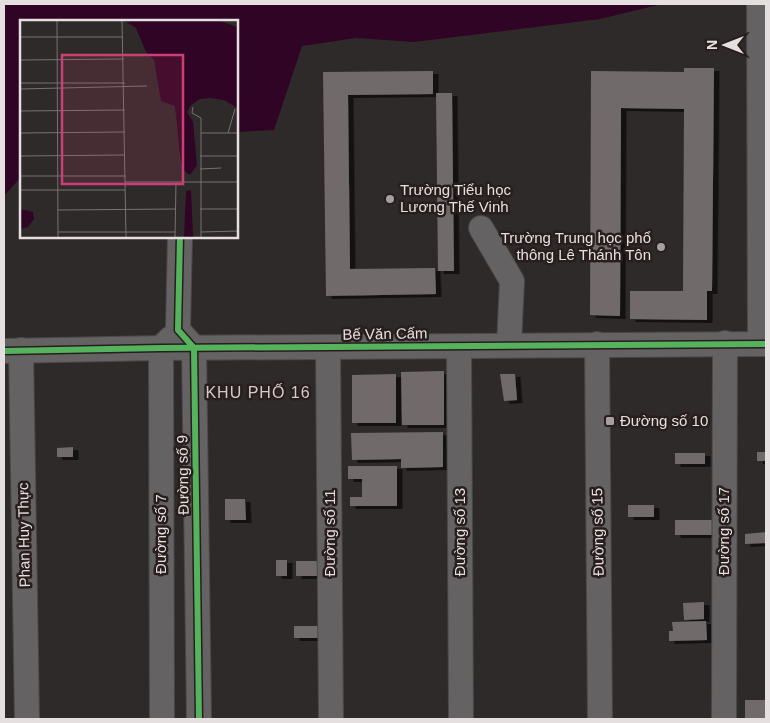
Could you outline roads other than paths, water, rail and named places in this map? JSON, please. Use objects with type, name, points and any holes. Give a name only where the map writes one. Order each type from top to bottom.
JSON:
[{"type":"street","points":[[759,4],[762,44],[763,344]]},
{"type":"street","points":[[481,228],[512,281],[508,345]]},
{"type":"street","name":"Đường số 9","points":[[180,238],[186,339],[199,719]]},
{"type":"street","name":"Bế Văn Cấm","points":[[12,351],[161,348],[186,339],[328,347],[763,344]]},
{"type":"street","name":"Đường số 17","points":[[724,719],[725,343]]},
{"type":"street","name":"Đường số 15","points":[[597,344],[600,719]]},
{"type":"street","name":"Đường số 13","points":[[460,346],[460,719]]},
{"type":"street","name":"Đường số 11","points":[[328,347],[331,719]]},
{"type":"street","name":"Đường số 7","points":[[161,348],[162,719]]},
{"type":"street","name":"Phan Huy Thực","points":[[12,351],[27,719]]},
{"type":"place","name":"Trường Tiểu học Lương Thế Vinh","points":[[390,199]]},
{"type":"place","name":"Trường Trung học phổ thông Lê Thánh Tôn","points":[[661,247]]},
{"type":"place","name":"Đường số 10","points":[[610,421]]},
{"type":"district","name":"KHU PHỐ 16","points":[[258,392]]}]
